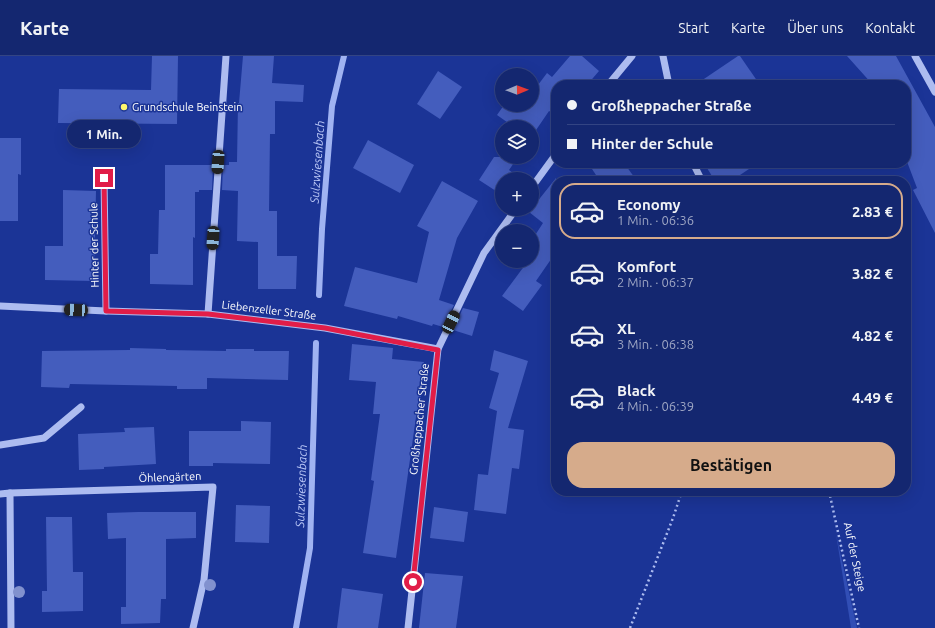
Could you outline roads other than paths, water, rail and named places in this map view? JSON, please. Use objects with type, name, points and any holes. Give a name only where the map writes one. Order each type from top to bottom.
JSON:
[{"type":"street","points":[[208,314],[226,56]]},
{"type":"street","points":[[612,80],[632,56]]},
{"type":"street","points":[[663,56],[668,80]]},
{"type":"street","points":[[915,56],[935,92]]},
{"type":"street","points":[[539,177],[551,161]]},
{"type":"street","name":"Hinter der Schule","points":[[104,178],[106,311]]},
{"type":"street","name":"Großheppacher Straße","points":[[408,628],[438,350],[484,253],[511,216]]},
{"type":"street","name":"Liebenzeller Straße","points":[[0,306],[208,314],[325,328],[438,350]]},
{"type":"street","points":[[0,445],[44,438],[81,407]]},
{"type":"street","name":"Öhlengärten","points":[[10,493],[213,487],[204,580],[193,628]]},
{"type":"street","points":[[0,494],[10,493],[11,628]]},
{"type":"waterway","name":"Sulzwiesenbach","points":[[319,295],[322,229],[332,106],[344,56]]},
{"type":"waterway","name":"Sulzwiesenbach","points":[[296,628],[310,548],[316,343]]},
{"type":"place","name":"Grundschule Beinstein","points":[[124,107]]}]
